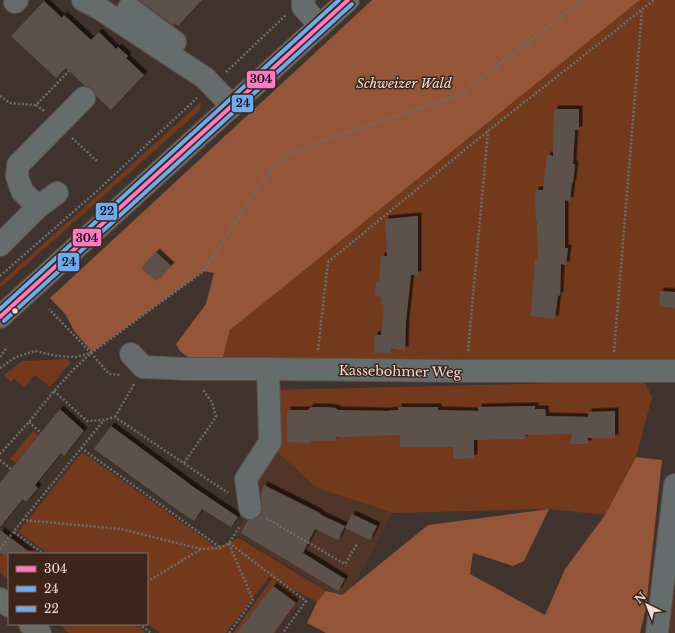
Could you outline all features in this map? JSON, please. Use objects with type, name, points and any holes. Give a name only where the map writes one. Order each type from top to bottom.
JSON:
[{"type":"main road","points":[[0,317],[348,0]]},
{"type":"main road","points":[[0,599],[8,605]]},
{"type":"main road","points":[[31,625],[40,633]]},
{"type":"street","points":[[84,0],[205,78],[217,80]]},
{"type":"street","points":[[298,5],[303,2],[303,7],[320,26]]},
{"type":"street","points":[[129,8],[217,80],[237,101]]},
{"type":"street","points":[[38,207],[22,191],[17,176],[18,165],[84,98]]},
{"type":"street","points":[[0,245],[38,207],[56,192]]},
{"type":"street","name":"Kassebohmer Weg","points":[[137,361],[188,370],[675,371]]},
{"type":"street","points":[[250,508],[246,480],[270,442],[268,369]]},
{"type":"street","points":[[657,633],[675,485]]},
{"type":"path","points":[[0,454],[74,368],[204,270],[269,172],[289,155],[326,140],[457,96],[583,0]]},
{"type":"path","points":[[316,370],[328,262],[488,131],[654,0]]},
{"type":"path","points":[[0,276],[97,191],[298,5]]},
{"type":"path","points":[[612,371],[642,10]]},
{"type":"path","points":[[0,96],[10,103],[36,105]]},
{"type":"path","points":[[466,371],[488,131]]},
{"type":"path","points":[[49,309],[91,354]]},
{"type":"path","points":[[0,357],[7,347]]},
{"type":"path","points":[[0,368],[16,357],[35,351],[57,356],[76,357],[91,354]]},
{"type":"path","points":[[115,417],[137,361]]},
{"type":"path","points":[[184,463],[216,417],[212,402],[188,370]]},
{"type":"path","points":[[54,391],[87,421],[104,420],[115,417],[250,508],[345,564],[357,544]]},
{"type":"path","points":[[0,549],[104,420]]},
{"type":"path","points":[[29,422],[41,432]]},
{"type":"path","points":[[81,448],[221,548]]},
{"type":"path","points":[[0,460],[11,469]]},
{"type":"path","points":[[23,520],[121,529],[201,549],[221,548],[229,543],[236,534],[250,508]]},
{"type":"path","points":[[14,532],[43,553]]},
{"type":"path","points":[[229,543],[253,600],[229,633]]},
{"type":"path","points":[[229,543],[306,601],[283,633]]},
{"type":"path","points":[[148,581],[201,549]]},
{"type":"path","points":[[140,625],[151,633]]},
{"type":"shaded area","points":[[640,0],[675,0],[675,364],[223,357],[230,330]]},
{"type":"shaded area","points":[[202,101],[199,111],[0,288],[0,283]]},
{"type":"shaded area","points":[[67,359],[71,362],[50,387],[35,375],[25,387],[14,379],[11,382],[4,375],[23,361]]},
{"type":"shaded area","points":[[644,381],[652,397],[636,457],[605,515],[549,509],[393,513],[317,488],[273,448],[272,390]]},
{"type":"shaded area","points":[[33,431],[38,436],[16,463],[10,459]]},
{"type":"shaded area","points":[[270,442],[317,488],[393,513],[345,601],[236,534],[250,508],[246,479]]},
{"type":"shaded area","points":[[82,452],[216,547],[239,538],[326,591],[317,602],[269,577],[226,633],[160,633],[148,625],[148,553],[48,553],[18,532]]},
{"type":"shaded area","points":[[16,537],[38,553],[8,553],[8,579],[0,572],[0,556]]},
{"type":"shaded area","points":[[272,579],[301,600],[275,633],[233,633]]},
{"type":"shaded area","points":[[672,597],[675,597],[675,633],[667,633]]},
{"type":"shaded area","points":[[60,625],[135,625],[146,633],[69,633]]},
{"type":"green space","name":"Schweizer Wald","points":[[372,0],[640,0],[230,330],[223,357],[189,358],[180,351],[176,344],[206,304],[214,273],[204,271],[92,352],[74,331],[66,315],[50,298]]},
{"type":"green space","points":[[636,457],[662,460],[646,608],[640,633],[326,633],[307,623],[317,602],[326,591],[342,595],[428,525],[549,509],[524,561],[513,566],[473,553],[470,574],[545,615],[565,569],[605,515]]},
{"type":"building","points":[[139,0],[202,0],[178,26],[175,23],[173,25]]},
{"type":"building","points":[[44,1],[62,18],[64,15],[91,40],[99,32],[116,49],[118,47],[128,56],[126,58],[144,75],[111,110],[96,96],[92,89],[85,86],[66,68],[56,78],[11,36]]},
{"type":"building","points":[[554,109],[579,109],[579,130],[575,130],[573,164],[575,164],[573,183],[570,201],[565,200],[565,248],[568,248],[566,265],[561,264],[560,296],[558,295],[555,319],[531,316],[535,259],[538,259],[535,190],[543,190],[547,155],[553,156]]},
{"type":"building","points":[[418,216],[418,275],[411,275],[406,321],[405,350],[391,349],[391,353],[374,353],[374,335],[381,335],[384,304],[381,304],[382,297],[375,296],[376,282],[379,282],[381,256],[387,256],[385,219]]},
{"type":"building","points":[[156,252],[171,266],[156,281],[141,268]]},
{"type":"building","points":[[660,291],[675,292],[675,308],[659,306]]},
{"type":"building","points":[[535,406],[535,409],[545,409],[546,416],[588,417],[588,412],[615,411],[615,438],[588,438],[588,444],[570,444],[572,434],[525,435],[525,439],[474,440],[474,458],[453,459],[453,447],[400,447],[400,435],[336,437],[336,441],[310,441],[310,443],[287,442],[287,410],[308,410],[311,407],[325,407],[335,408],[338,410],[387,411],[398,410],[398,407],[438,407],[438,410],[478,411],[478,407]]},
{"type":"building","points":[[60,409],[84,431],[64,456],[61,453],[35,485],[38,488],[26,502],[23,499],[0,527],[0,483]]},
{"type":"building","points":[[111,426],[195,488],[238,517],[231,527],[202,509],[194,521],[94,449]]},
{"type":"building","points":[[264,485],[345,526],[338,540],[315,529],[303,553],[345,579],[338,591],[241,533],[248,520],[257,518],[261,513],[261,493]]},
{"type":"building","points":[[352,514],[377,526],[370,540],[345,528]]},
{"type":"building","points":[[0,530],[31,553],[8,553],[0,554]]},
{"type":"building","points":[[273,586],[296,603],[279,626],[273,633],[237,633]]},
{"type":"transit line","name":"22","points":[[0,309],[339,0]]},
{"type":"transit line","name":"304","points":[[0,317],[348,0]]},
{"type":"transit line","name":"24","points":[[4,321],[352,4]]}]
